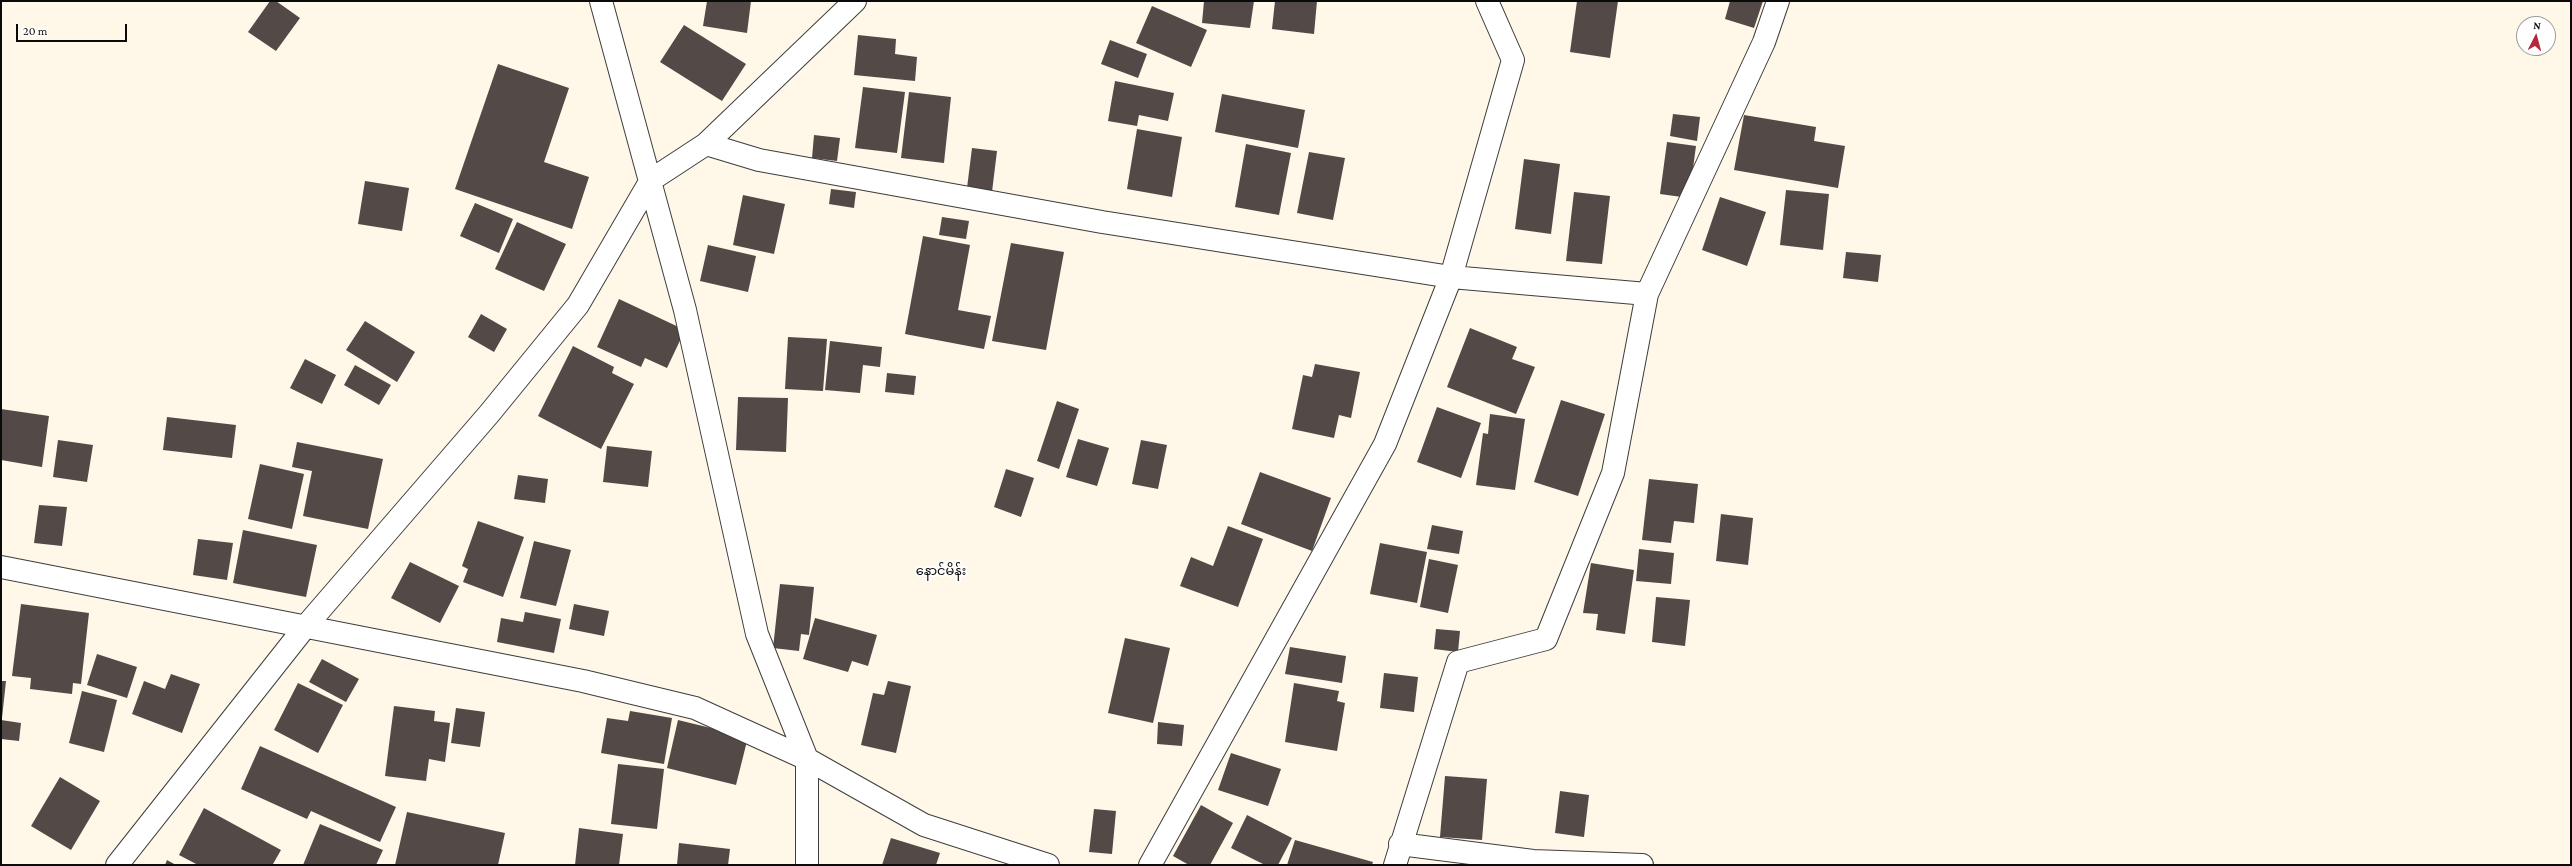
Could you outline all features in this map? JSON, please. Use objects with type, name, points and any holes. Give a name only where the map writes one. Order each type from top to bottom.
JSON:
[{"type":"street","points":[[601,1],[651,180],[685,310],[757,634],[807,758],[807,865]]},
{"type":"street","points":[[117,865],[304,627],[489,414],[578,305],[651,180],[706,144],[855,1]]},
{"type":"street","points":[[1150,865],[1385,444],[1451,277],[1513,60],[1487,1]]},
{"type":"street","points":[[1642,865],[1398,855],[1458,662],[1546,639],[1613,473],[1647,294],[1764,42],[1778,1]]},
{"type":"street","points":[[706,144],[759,160],[1102,222],[1451,277],[1647,294]]},
{"type":"street","points":[[1,567],[583,681],[695,708],[807,758],[924,825],[1048,865]]},
{"type":"building","points":[[270,1],[276,1],[300,18],[276,51],[248,32]]},
{"type":"building","points":[[707,1],[751,1],[747,33],[703,26]]},
{"type":"building","points":[[1204,1],[1254,1],[1250,28],[1202,23]]},
{"type":"building","points":[[1275,1],[1317,1],[1314,34],[1272,29]]},
{"type":"building","points":[[1577,1],[1618,1],[1610,58],[1570,52]]},
{"type":"building","points":[[1730,1],[1763,1],[1754,28],[1725,19]]},
{"type":"building","points":[[1152,6],[1207,30],[1191,67],[1136,43]]},
{"type":"building","points":[[684,25],[746,64],[722,101],[660,62]]},
{"type":"building","points":[[858,35],[896,39],[895,54],[917,57],[915,81],[854,75]]},
{"type":"building","points":[[1110,40],[1147,54],[1138,78],[1101,64]]},
{"type":"building","points":[[498,64],[569,88],[544,162],[589,177],[572,229],[455,189]]},
{"type":"building","points":[[1115,81],[1174,93],[1168,121],[1139,115],[1137,126],[1108,121]]},
{"type":"building","points":[[863,87],[905,92],[897,153],[855,148]]},
{"type":"building","points":[[909,92],[951,97],[944,163],[901,158]]},
{"type":"building","points":[[1222,94],[1305,110],[1298,148],[1215,132]]},
{"type":"building","points":[[1673,114],[1700,117],[1697,141],[1670,136]]},
{"type":"building","points":[[1744,115],[1816,127],[1814,141],[1845,146],[1838,188],[1734,170]]},
{"type":"building","points":[[1137,129],[1182,137],[1172,197],[1127,189]]},
{"type":"building","points":[[814,135],[840,138],[837,161],[812,158]]},
{"type":"building","points":[[1667,142],[1696,146],[1689,198],[1660,194]]},
{"type":"building","points":[[1246,144],[1291,153],[1279,215],[1235,207]]},
{"type":"building","points":[[972,148],[997,151],[992,192],[967,188]]},
{"type":"building","points":[[1309,152],[1345,158],[1333,220],[1297,213]]},
{"type":"building","points":[[1524,159],[1560,164],[1551,234],[1515,229]]},
{"type":"building","points":[[365,181],[409,188],[402,231],[358,224]]},
{"type":"building","points":[[831,189],[856,192],[854,208],[829,204]]},
{"type":"building","points":[[1786,190],[1829,194],[1823,250],[1780,245]]},
{"type":"building","points":[[1574,192],[1610,196],[1602,264],[1566,261]]},
{"type":"building","points":[[743,195],[785,204],[774,254],[733,245]]},
{"type":"building","points":[[1720,197],[1766,212],[1747,266],[1702,250]]},
{"type":"building","points":[[475,203],[513,219],[499,253],[460,236]]},
{"type":"building","points":[[942,217],[969,221],[966,239],[939,235]]},
{"type":"building","points":[[517,222],[566,244],[544,291],[495,269]]},
{"type":"building","points":[[923,236],[970,245],[958,310],[991,316],[984,349],[905,334]]},
{"type":"building","points":[[1011,243],[1064,252],[1046,350],[992,341]]},
{"type":"building","points":[[708,245],[756,256],[748,292],[700,281]]},
{"type":"building","points":[[1846,252],[1881,255],[1878,282],[1843,278]]},
{"type":"building","points":[[619,299],[685,330],[667,368],[645,358],[641,367],[597,347]]},
{"type":"building","points":[[481,314],[507,329],[494,352],[468,337]]},
{"type":"building","points":[[365,321],[415,352],[397,382],[346,350]]},
{"type":"building","points":[[1470,328],[1517,347],[1512,359],[1535,367],[1516,414],[1447,387]]},
{"type":"building","points":[[788,337],[827,339],[823,391],[785,389]]},
{"type":"building","points":[[830,341],[882,347],[880,367],[863,365],[860,393],[825,390]]},
{"type":"building","points":[[573,346],[614,367],[612,373],[634,384],[601,449],[538,416]]},
{"type":"building","points":[[305,359],[336,375],[322,404],[290,388]]},
{"type":"building","points":[[1315,364],[1360,372],[1351,418],[1339,415],[1334,438],[1292,429],[1303,375],[1312,377]]},
{"type":"building","points":[[355,365],[391,385],[379,405],[344,385]]},
{"type":"building","points":[[887,373],[916,376],[914,395],[885,392]]},
{"type":"building","points":[[738,397],[788,398],[786,452],[736,450]]},
{"type":"building","points":[[1561,400],[1605,414],[1578,496],[1534,482]]},
{"type":"building","points":[[1057,401],[1079,409],[1059,469],[1037,461]]},
{"type":"building","points":[[1437,407],[1481,423],[1461,478],[1417,462]]},
{"type":"building","points":[[1,409],[49,416],[42,467],[1,460]]},
{"type":"building","points":[[1490,414],[1525,419],[1515,490],[1476,485],[1483,433],[1488,434]]},
{"type":"building","points":[[167,417],[236,425],[232,458],[163,450]]},
{"type":"building","points":[[1078,439],[1109,448],[1097,486],[1066,477]]},
{"type":"building","points":[[58,440],[93,445],[87,482],[53,477]]},
{"type":"building","points":[[1141,440],[1167,445],[1158,489],[1132,484]]},
{"type":"building","points":[[297,442],[383,459],[368,529],[303,516],[312,471],[292,467]]},
{"type":"building","points":[[607,446],[652,451],[648,487],[603,482]]},
{"type":"building","points":[[260,464],[304,474],[292,529],[248,519]]},
{"type":"building","points":[[1006,469],[1034,478],[1021,517],[994,507]]},
{"type":"building","points":[[1260,472],[1331,498],[1312,551],[1241,524]]},
{"type":"building","points":[[518,475],[548,479],[545,503],[514,499]]},
{"type":"building","points":[[1649,479],[1698,484],[1694,523],[1674,521],[1671,543],[1642,540]]},
{"type":"building","points":[[39,505],[67,507],[62,546],[34,543]]},
{"type":"building","points":[[1721,514],[1753,518],[1748,565],[1716,561]]},
{"type":"building","points":[[478,521],[524,537],[503,597],[463,582],[468,569],[462,566]]},
{"type":"building","points":[[1432,525],[1463,531],[1459,554],[1427,549]]},
{"type":"building","points":[[1228,526],[1263,539],[1238,607],[1180,586],[1191,557],[1213,566]]},
{"type":"building","points":[[243,530],[317,545],[306,597],[233,583]]},
{"type":"building","points":[[198,539],[233,543],[227,580],[193,575]]},
{"type":"building","points":[[534,541],[571,550],[556,606],[520,598]]},
{"type":"building","points":[[1380,543],[1427,552],[1417,603],[1370,594]]},
{"type":"building","points":[[1639,549],[1674,553],[1671,584],[1636,581]]},
{"type":"building","points":[[1429,559],[1458,565],[1448,613],[1420,607]]},
{"type":"building","points":[[410,562],[459,586],[440,623],[391,598]]},
{"type":"building","points":[[1591,563],[1634,570],[1625,634],[1596,630],[1598,614],[1583,613]]},
{"type":"building","points":[[780,584],[814,587],[809,635],[801,634],[799,651],[773,648]]},
{"type":"building","points":[[1656,597],[1690,600],[1685,646],[1652,642]]},
{"type":"building","points":[[21,604],[89,613],[81,684],[73,683],[72,694],[30,689],[31,678],[12,676]]},
{"type":"building","points":[[574,604],[609,611],[604,636],[569,629]]},
{"type":"building","points":[[525,612],[561,619],[554,653],[497,642],[501,618],[523,622]]},
{"type":"building","points":[[815,618],[877,635],[868,666],[852,661],[848,672],[803,659]]},
{"type":"building","points":[[1436,629],[1460,631],[1458,652],[1434,649]]},
{"type":"building","points":[[1125,638],[1170,648],[1153,723],[1108,713]]},
{"type":"building","points":[[1290,647],[1346,656],[1342,683],[1285,674]]},
{"type":"building","points":[[97,654],[137,667],[127,698],[87,685]]},
{"type":"building","points":[[322,659],[359,679],[346,702],[309,682]]},
{"type":"building","points":[[1384,673],[1418,677],[1414,712],[1380,708]]},
{"type":"building","points":[[171,674],[200,684],[182,733],[132,714],[144,681],[165,689]]},
{"type":"building","points":[[1,681],[6,681],[2,718],[1,718]]},
{"type":"building","points":[[888,681],[911,686],[896,753],[861,745],[873,693],[884,695]]},
{"type":"building","points":[[298,683],[343,705],[318,753],[274,730]]},
{"type":"building","points":[[1294,683],[1339,691],[1337,701],[1345,703],[1337,751],[1285,742]]},
{"type":"building","points":[[82,691],[117,700],[104,752],[69,743]]},
{"type":"building","points":[[394,706],[435,711],[434,721],[450,723],[445,762],[429,759],[426,781],[385,776]]},
{"type":"building","points":[[456,708],[485,712],[480,747],[451,743]]},
{"type":"building","points":[[630,711],[672,718],[664,764],[601,753],[607,718],[628,721]]},
{"type":"building","points":[[1,720],[21,723],[19,741],[1,739]]},
{"type":"building","points":[[678,720],[748,737],[736,785],[667,768]]},
{"type":"building","points":[[1158,722],[1184,725],[1182,746],[1157,744]]},
{"type":"building","points":[[260,746],[396,807],[380,842],[311,811],[307,819],[241,789]]},
{"type":"building","points":[[1231,753],[1281,769],[1268,806],[1218,790]]},
{"type":"building","points":[[618,764],[664,769],[657,829],[611,824]]},
{"type":"building","points":[[1445,776],[1487,779],[1482,840],[1440,837]]},
{"type":"building","points":[[60,777],[100,801],[71,850],[31,826]]},
{"type":"building","points":[[1560,791],[1589,795],[1584,837],[1555,833]]},
{"type":"building","points":[[1201,805],[1233,823],[1210,865],[1189,865],[1173,856]]},
{"type":"building","points":[[204,808],[281,850],[273,864],[275,865],[198,865],[179,855]]},
{"type":"building","points":[[1094,809],[1116,811],[1112,854],[1089,852]]},
{"type":"building","points":[[407,812],[505,833],[498,865],[395,865]]},
{"type":"building","points":[[1247,815],[1292,838],[1278,865],[1265,865],[1231,848]]},
{"type":"building","points":[[320,824],[383,850],[376,865],[303,865]]},
{"type":"building","points":[[579,828],[623,834],[619,865],[575,865]]},
{"type":"building","points":[[891,838],[940,853],[936,865],[882,865]]},
{"type":"building","points":[[1295,840],[1373,862],[1372,865],[1287,865]]},
{"type":"building","points":[[679,843],[730,849],[728,865],[677,865]]},
{"type":"building","points":[[167,860],[176,865],[165,865]]},
{"type":"district","name":"နောင်မိန်း","points":[[941,571]]}]
